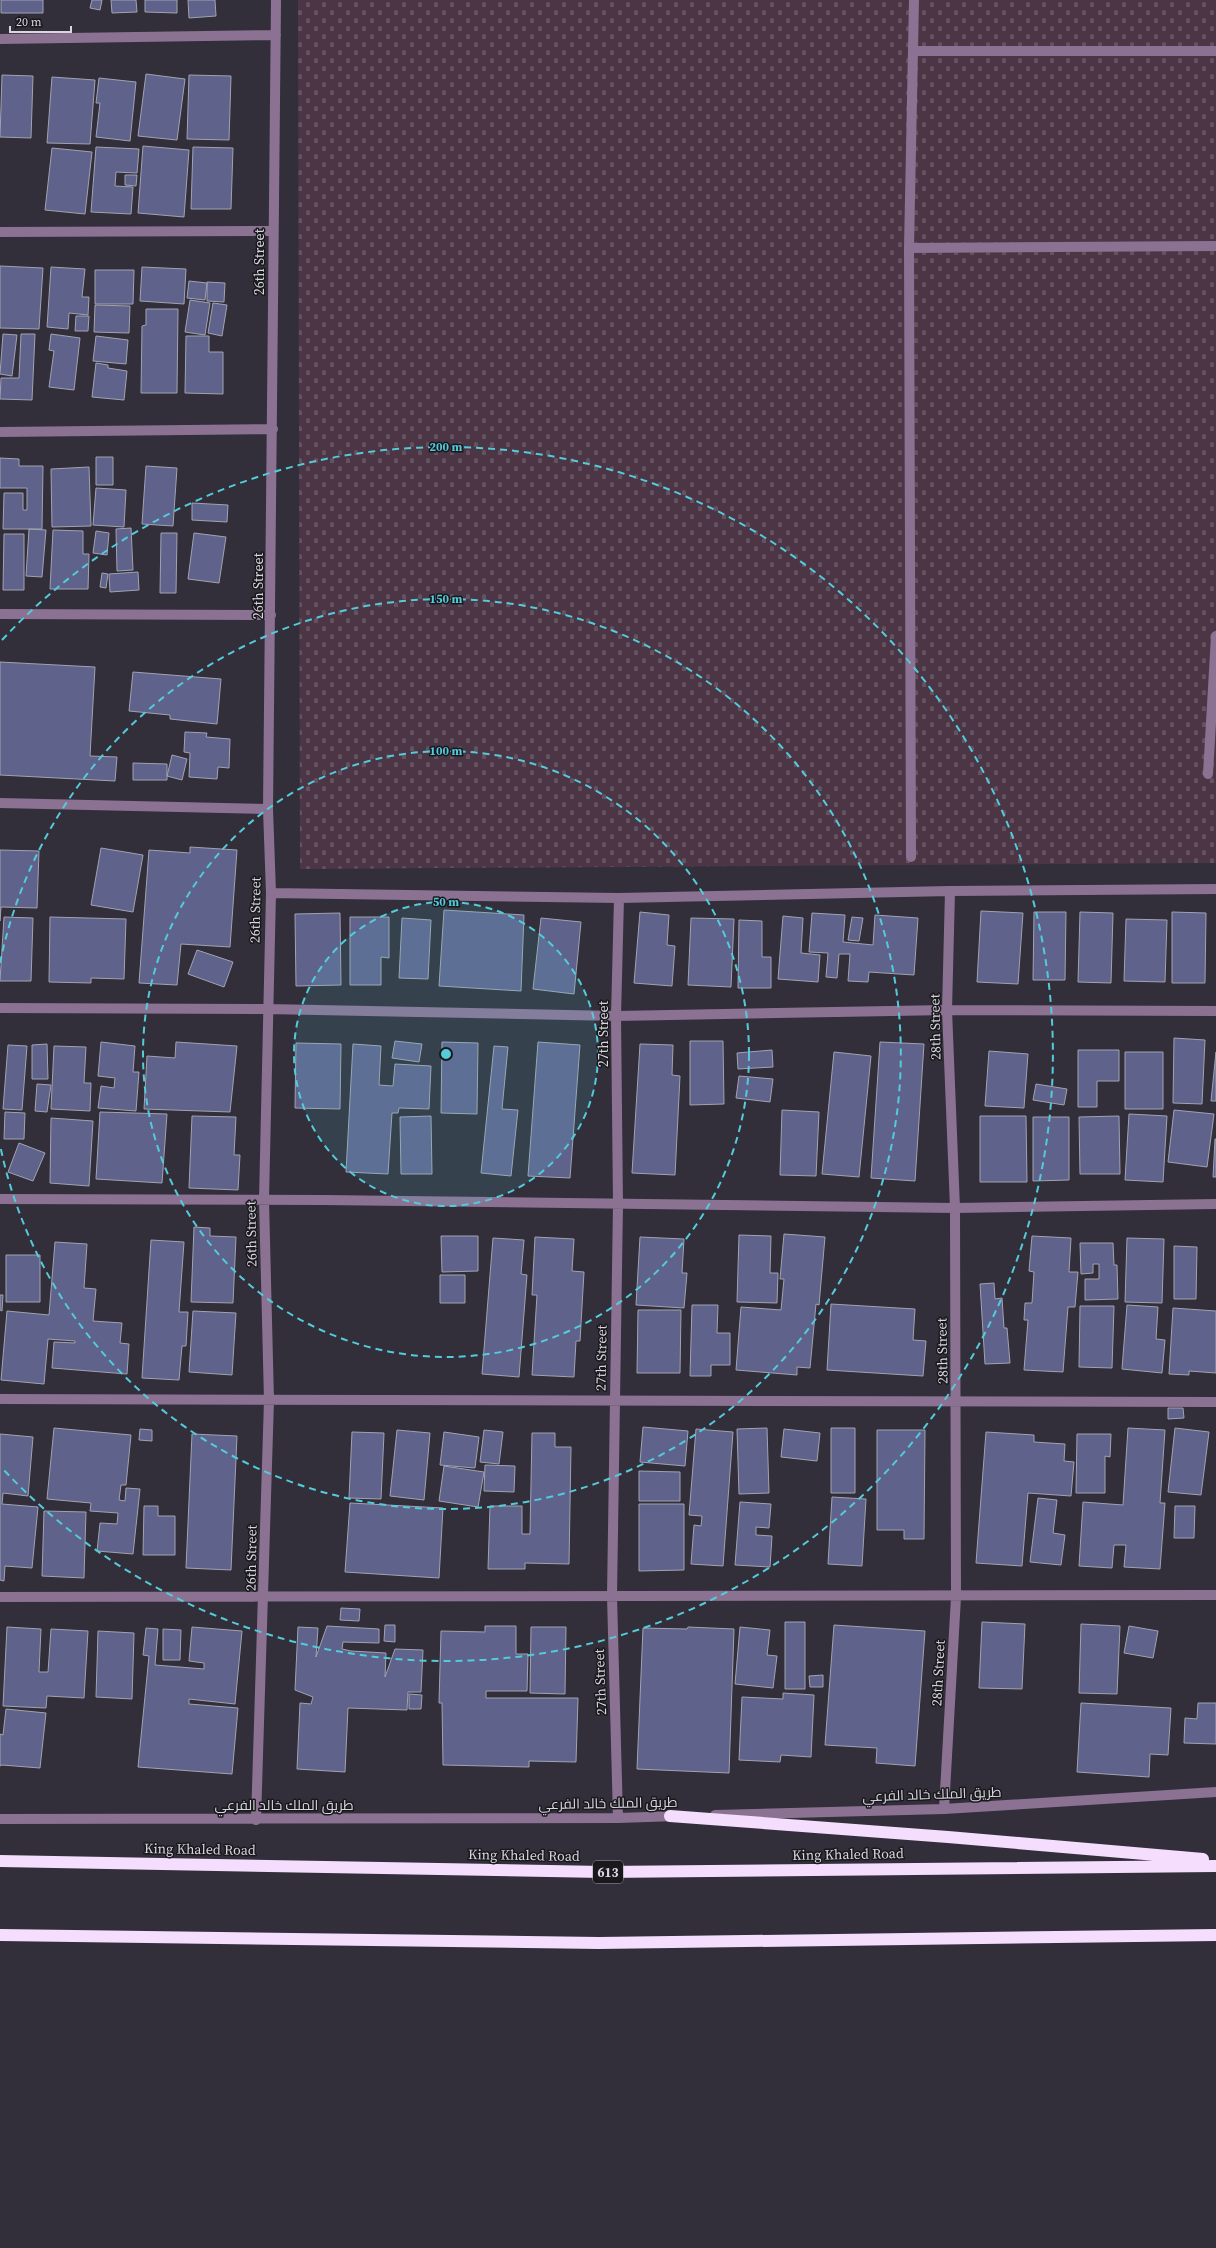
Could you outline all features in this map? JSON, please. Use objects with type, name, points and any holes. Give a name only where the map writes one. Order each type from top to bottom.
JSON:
[{"type":"highway","points":[[670,1816],[948,1837],[1216,1861]]},
{"type":"highway","name":"King Khaled Road","points":[[0,1861],[603,1872],[1216,1866]]},
{"type":"highway","points":[[0,1935],[599,1944],[1216,1935]]},
{"type":"street","name":"26th Street","points":[[256,1820],[264,1597],[268,1400],[264,1200],[267,1010],[271,893],[268,809],[273,429],[273,231],[276,0]]},
{"type":"street","points":[[911,856],[909,248],[914,0]]},
{"type":"street","points":[[0,39],[276,35]]},
{"type":"street","points":[[914,51],[1216,51]]},
{"type":"street","points":[[0,232],[273,231]]},
{"type":"street","points":[[909,248],[1216,246]]},
{"type":"street","points":[[0,432],[273,429]]},
{"type":"street","points":[[0,614],[271,615]]},
{"type":"street","points":[[1208,774],[1214,693],[1216,636]]},
{"type":"street","points":[[0,803],[268,809]]},
{"type":"street","points":[[271,893],[619,898],[950,891],[1216,889]]},
{"type":"street","name":"28th Street","points":[[944,1809],[956,1597],[957,1401],[955,1208],[948,1010],[950,891]]},
{"type":"street","name":"27th Street","points":[[618,1818],[612,1596],[618,1204],[616,1016],[619,898]]},
{"type":"street","points":[[0,1008],[267,1010],[616,1016],[948,1010],[1216,1011]]},
{"type":"street","points":[[0,1198],[955,1208],[1216,1204]]},
{"type":"street","points":[[0,1399],[1216,1402]]},
{"type":"street","points":[[0,1598],[612,1596],[956,1597],[1216,1595]]},
{"type":"street","name":"طريق الملك خالد الفرعي","points":[[0,1818],[256,1820],[618,1818],[944,1809],[1216,1792]]},
{"type":"green space","points":[[298,0],[1216,0],[1216,863],[300,869]]},
{"type":"building","points":[[1,0],[43,0],[43,13],[1,13]]},
{"type":"building","points":[[92,0],[102,0],[100,10],[90,8]]},
{"type":"building","points":[[111,0],[136,0],[137,12],[112,13]]},
{"type":"building","points":[[145,0],[177,0],[177,13],[145,12]]},
{"type":"building","points":[[188,0],[215,0],[216,16],[189,18]]},
{"type":"building","points":[[146,74],[185,79],[177,140],[138,136]]},
{"type":"building","points":[[2,75],[33,76],[31,138],[0,137]]},
{"type":"building","points":[[189,75],[231,76],[229,140],[187,139]]},
{"type":"building","points":[[52,77],[95,80],[90,144],[47,143]]},
{"type":"building","points":[[99,78],[136,82],[130,141],[96,137],[100,103],[96,103]]},
{"type":"building","points":[[143,146],[189,150],[184,217],[138,213]]},
{"type":"building","points":[[96,147],[139,149],[137,173],[116,172],[115,186],[133,187],[131,214],[91,212]]},
{"type":"building","points":[[193,147],[233,148],[231,209],[191,209]]},
{"type":"building","points":[[52,148],[92,152],[85,214],[45,210]]},
{"type":"building","points":[[125,175],[137,175],[136,186],[125,185]]},
{"type":"building","points":[[0,266],[43,268],[39,329],[0,328]]},
{"type":"building","points":[[51,267],[85,269],[82,297],[89,297],[88,315],[69,313],[68,329],[47,327]]},
{"type":"building","points":[[142,267],[186,269],[184,304],[140,301]]},
{"type":"building","points":[[95,270],[134,270],[133,304],[95,304]]},
{"type":"building","points":[[189,281],[207,283],[205,300],[187,298]]},
{"type":"building","points":[[207,282],[225,283],[224,302],[207,301]]},
{"type":"building","points":[[190,300],[210,303],[205,335],[185,332]]},
{"type":"building","points":[[213,303],[227,305],[222,336],[208,333]]},
{"type":"building","points":[[95,305],[130,306],[129,333],[94,332]]},
{"type":"building","points":[[146,309],[178,309],[177,393],[141,393],[142,326],[146,325]]},
{"type":"building","points":[[76,316],[89,316],[88,331],[75,331]]},
{"type":"building","points":[[3,334],[17,335],[12,376],[0,374]]},
{"type":"building","points":[[21,334],[35,334],[32,400],[0,399],[1,378],[19,378]]},
{"type":"building","points":[[51,334],[80,338],[74,390],[49,387],[54,351],[49,350]]},
{"type":"building","points":[[96,336],[128,340],[126,364],[93,361]]},
{"type":"building","points":[[186,336],[209,336],[209,352],[223,352],[223,394],[185,393]]},
{"type":"building","points":[[96,363],[108,365],[108,368],[127,371],[124,400],[92,397]]},
{"type":"building","points":[[96,457],[113,457],[113,485],[96,485]]},
{"type":"building","points":[[0,458],[19,459],[19,466],[43,466],[42,529],[3,529],[4,493],[23,493],[23,510],[27,510],[27,488],[0,488]]},
{"type":"building","points":[[146,466],[177,468],[173,526],[142,524]]},
{"type":"building","points":[[89,467],[91,526],[52,527],[51,469]]},
{"type":"building","points":[[96,488],[126,490],[124,527],[93,525]]},
{"type":"building","points":[[192,503],[228,505],[227,522],[192,520]]},
{"type":"building","points":[[131,528],[133,570],[117,571],[116,529]]},
{"type":"building","points":[[29,529],[46,530],[42,577],[26,576]]},
{"type":"building","points":[[53,530],[83,531],[83,554],[89,554],[88,589],[50,589]]},
{"type":"building","points":[[96,531],[109,533],[107,555],[93,553]]},
{"type":"building","points":[[161,533],[177,533],[176,593],[160,593]]},
{"type":"building","points":[[194,533],[226,537],[219,583],[188,579]]},
{"type":"building","points":[[4,534],[24,534],[24,590],[3,590]]},
{"type":"building","points":[[138,572],[139,590],[110,592],[109,574]]},
{"type":"building","points":[[102,573],[108,574],[106,588],[100,587]]},
{"type":"building","points":[[0,662],[95,667],[90,756],[117,757],[115,781],[0,775]]},
{"type":"building","points":[[133,672],[221,679],[217,724],[170,719],[170,715],[129,711]]},
{"type":"building","points":[[185,732],[207,733],[206,737],[230,739],[229,768],[218,767],[217,779],[189,777],[190,753],[184,752]]},
{"type":"building","points":[[172,755],[187,759],[182,780],[167,776]]},
{"type":"building","points":[[133,763],[167,764],[167,780],[133,780]]},
{"type":"building","points":[[190,847],[237,850],[230,947],[181,944],[177,985],[139,983],[149,850],[190,853]]},
{"type":"building","points":[[101,848],[143,855],[133,912],[91,905]]},
{"type":"building","points":[[0,850],[39,851],[37,908],[1,907],[0,921]]},
{"type":"building","points":[[444,910],[524,915],[521,991],[439,986]]},
{"type":"building","points":[[981,911],[1023,913],[1018,984],[977,982]]},
{"type":"building","points":[[640,912],[669,915],[667,945],[675,946],[672,986],[634,983]]},
{"type":"building","points":[[1034,912],[1066,912],[1065,980],[1033,980]]},
{"type":"building","points":[[1080,912],[1113,913],[1111,983],[1078,982]]},
{"type":"building","points":[[1172,912],[1206,913],[1205,983],[1172,983]]},
{"type":"building","points":[[340,913],[341,985],[296,986],[295,914]]},
{"type":"building","points":[[812,913],[845,915],[843,942],[873,945],[875,915],[918,918],[914,975],[869,972],[868,982],[848,981],[850,954],[839,954],[837,978],[826,977],[828,953],[809,952]]},
{"type":"building","points":[[783,916],[803,918],[801,953],[820,955],[818,982],[778,979]]},
{"type":"building","points":[[4,917],[33,918],[31,981],[0,981]]},
{"type":"building","points":[[50,917],[126,919],[124,979],[91,978],[91,983],[49,982]]},
{"type":"building","points":[[350,917],[389,917],[389,958],[381,957],[381,985],[350,985]]},
{"type":"building","points":[[852,917],[863,918],[859,941],[848,940]]},
{"type":"building","points":[[402,918],[431,920],[428,979],[399,978]]},
{"type":"building","points":[[541,918],[581,922],[574,994],[533,989]]},
{"type":"building","points":[[691,918],[734,919],[731,987],[688,985]]},
{"type":"building","points":[[1126,919],[1167,920],[1165,982],[1124,981]]},
{"type":"building","points":[[739,920],[762,921],[762,957],[771,957],[771,988],[738,988]]},
{"type":"building","points":[[197,950],[233,962],[224,987],[188,974]]},
{"type":"building","points":[[1174,1038],[1205,1040],[1202,1104],[1173,1103]]},
{"type":"building","points":[[395,1041],[422,1044],[419,1062],[392,1058]]},
{"type":"building","points":[[690,1041],[723,1041],[724,1104],[690,1105]]},
{"type":"building","points":[[101,1042],[135,1046],[133,1072],[139,1072],[136,1111],[98,1108],[101,1086],[114,1088],[115,1078],[98,1076]]},
{"type":"building","points":[[176,1042],[237,1046],[230,1112],[144,1109],[147,1056],[175,1058]]},
{"type":"building","points":[[442,1042],[478,1043],[477,1114],[441,1113]]},
{"type":"building","points":[[538,1042],[580,1045],[570,1178],[528,1176]]},
{"type":"building","points":[[880,1042],[924,1044],[915,1181],[871,1178]]},
{"type":"building","points":[[296,1043],[341,1044],[340,1109],[295,1108]]},
{"type":"building","points":[[47,1044],[48,1079],[32,1079],[32,1045]]},
{"type":"building","points":[[353,1044],[381,1046],[379,1085],[393,1086],[395,1064],[431,1066],[429,1109],[399,1108],[398,1113],[392,1113],[388,1174],[346,1172]]},
{"type":"building","points":[[640,1044],[673,1045],[672,1075],[680,1076],[675,1175],[632,1173]]},
{"type":"building","points":[[8,1045],[27,1046],[22,1110],[3,1109]]},
{"type":"building","points":[[54,1046],[86,1047],[84,1083],[91,1083],[90,1111],[51,1109]]},
{"type":"building","points":[[494,1046],[508,1047],[502,1109],[518,1110],[511,1176],[481,1173]]},
{"type":"building","points":[[772,1050],[773,1067],[738,1069],[737,1053]]},
{"type":"building","points":[[1078,1050],[1119,1050],[1119,1081],[1097,1081],[1097,1107],[1078,1107]]},
{"type":"building","points":[[989,1051],[1028,1054],[1024,1108],[985,1106]]},
{"type":"building","points":[[834,1052],[871,1056],[859,1177],[822,1174]]},
{"type":"building","points":[[1125,1052],[1163,1052],[1163,1109],[1125,1109]]},
{"type":"building","points":[[1216,1052],[1216,1101],[1211,1101]]},
{"type":"building","points":[[739,1076],[773,1079],[770,1102],[736,1098]]},
{"type":"building","points":[[37,1084],[51,1085],[47,1112],[35,1111]]},
{"type":"building","points":[[1036,1084],[1067,1089],[1064,1105],[1033,1100]]},
{"type":"building","points":[[782,1110],[819,1112],[816,1176],[780,1175]]},
{"type":"building","points":[[1174,1110],[1214,1114],[1207,1167],[1168,1162]]},
{"type":"building","points":[[5,1112],[25,1113],[24,1139],[4,1139]]},
{"type":"building","points":[[100,1112],[167,1114],[162,1183],[96,1179]]},
{"type":"building","points":[[1129,1114],[1167,1116],[1163,1182],[1125,1180]]},
{"type":"building","points":[[192,1116],[236,1117],[234,1155],[240,1155],[238,1190],[189,1188]]},
{"type":"building","points":[[431,1116],[432,1174],[401,1174],[400,1117]]},
{"type":"building","points":[[980,1116],[1026,1116],[1027,1182],[980,1182]]},
{"type":"building","points":[[1119,1116],[1120,1174],[1080,1174],[1079,1117]]},
{"type":"building","points":[[1033,1117],[1069,1117],[1069,1180],[1033,1181]]},
{"type":"building","points":[[51,1118],[93,1121],[89,1186],[50,1183]]},
{"type":"building","points":[[1215,1139],[1216,1177],[1213,1177]]},
{"type":"building","points":[[19,1143],[45,1153],[33,1181],[8,1172]]},
{"type":"building","points":[[194,1227],[210,1228],[210,1236],[236,1237],[233,1303],[191,1302]]},
{"type":"building","points":[[784,1234],[825,1237],[819,1305],[816,1304],[810,1368],[797,1367],[797,1375],[736,1370],[741,1307],[781,1310],[784,1279],[780,1279]]},
{"type":"building","points":[[739,1235],[771,1236],[770,1273],[778,1273],[777,1303],[737,1302]]},
{"type":"building","points":[[441,1236],[478,1236],[478,1271],[442,1272]]},
{"type":"building","points":[[1032,1236],[1071,1238],[1069,1272],[1078,1272],[1075,1307],[1068,1307],[1063,1372],[1024,1370],[1028,1320],[1024,1320],[1025,1303],[1032,1303],[1034,1272],[1029,1271]]},
{"type":"building","points":[[535,1237],[574,1239],[572,1271],[584,1272],[580,1341],[576,1341],[574,1377],[532,1375],[537,1295],[532,1295]]},
{"type":"building","points":[[640,1237],[684,1239],[682,1273],[687,1273],[684,1308],[636,1305]]},
{"type":"building","points":[[493,1238],[524,1240],[521,1274],[527,1275],[519,1377],[482,1374]]},
{"type":"building","points":[[1127,1238],[1164,1239],[1162,1303],[1125,1302]]},
{"type":"building","points":[[151,1240],[184,1242],[179,1312],[188,1312],[186,1346],[182,1346],[179,1380],[142,1378]]},
{"type":"building","points":[[55,1242],[87,1244],[84,1288],[96,1289],[93,1321],[122,1323],[120,1343],[129,1344],[127,1374],[52,1368],[54,1342],[75,1343],[75,1341],[48,1339],[44,1384],[1,1380],[7,1311],[49,1315]]},
{"type":"building","points":[[1080,1243],[1113,1243],[1114,1265],[1117,1265],[1118,1299],[1085,1300],[1085,1279],[1099,1279],[1099,1264],[1093,1264],[1093,1273],[1081,1274]]},
{"type":"building","points":[[1174,1246],[1197,1247],[1196,1299],[1174,1299]]},
{"type":"building","points":[[6,1255],[40,1255],[40,1302],[6,1302]]},
{"type":"building","points":[[440,1275],[465,1275],[465,1303],[440,1303]]},
{"type":"building","points":[[994,1283],[995,1299],[1002,1298],[1004,1328],[1007,1328],[1010,1363],[985,1364],[980,1284]]},
{"type":"building","points":[[0,1295],[3,1295],[2,1311],[0,1310]]},
{"type":"building","points":[[831,1304],[915,1309],[913,1340],[926,1341],[923,1376],[827,1370]]},
{"type":"building","points":[[692,1305],[718,1305],[717,1333],[730,1333],[730,1365],[711,1365],[711,1376],[690,1376]]},
{"type":"building","points":[[1127,1305],[1158,1307],[1156,1339],[1165,1340],[1162,1373],[1122,1369]]},
{"type":"building","points":[[1080,1306],[1114,1306],[1112,1368],[1079,1367]]},
{"type":"building","points":[[1173,1308],[1216,1311],[1216,1373],[1189,1371],[1189,1375],[1169,1374]]},
{"type":"building","points":[[638,1310],[681,1310],[680,1373],[637,1373]]},
{"type":"building","points":[[193,1311],[236,1313],[232,1375],[189,1372]]},
{"type":"building","points":[[1168,1408],[1183,1408],[1184,1418],[1168,1419]]},
{"type":"building","points":[[643,1427],[688,1431],[685,1466],[640,1462]]},
{"type":"building","points":[[54,1428],[131,1435],[126,1485],[121,1485],[119,1500],[125,1501],[126,1488],[140,1489],[133,1554],[97,1551],[100,1523],[117,1524],[118,1513],[90,1511],[91,1503],[47,1499]]},
{"type":"building","points":[[767,1428],[769,1493],[739,1494],[737,1429]]},
{"type":"building","points":[[831,1428],[855,1428],[855,1493],[831,1493]]},
{"type":"building","points":[[1128,1428],[1165,1430],[1160,1503],[1165,1503],[1160,1569],[1124,1567],[1126,1545],[1114,1545],[1112,1568],[1079,1566],[1083,1502],[1123,1505]]},
{"type":"building","points":[[1175,1428],[1209,1432],[1201,1495],[1168,1492]]},
{"type":"building","points":[[140,1429],[152,1430],[152,1441],[139,1440]]},
{"type":"building","points":[[696,1429],[733,1432],[723,1566],[691,1564],[694,1525],[701,1526],[702,1516],[689,1515]]},
{"type":"building","points":[[784,1429],[820,1433],[817,1461],[781,1457]]},
{"type":"building","points":[[397,1430],[430,1433],[424,1500],[390,1496]]},
{"type":"building","points":[[484,1430],[503,1432],[499,1464],[480,1462]]},
{"type":"building","points":[[877,1430],[925,1430],[924,1539],[904,1539],[904,1530],[877,1530]]},
{"type":"building","points":[[352,1432],[384,1433],[381,1499],[349,1498]]},
{"type":"building","points":[[444,1432],[479,1437],[475,1468],[440,1465]]},
{"type":"building","points":[[986,1432],[1034,1435],[1034,1442],[1065,1444],[1064,1461],[1074,1462],[1071,1496],[1028,1493],[1022,1566],[976,1563]]},
{"type":"building","points":[[532,1433],[555,1433],[555,1447],[571,1447],[569,1564],[525,1563],[525,1569],[488,1569],[490,1506],[522,1506],[522,1534],[530,1534]]},
{"type":"building","points":[[0,1434],[33,1437],[28,1496],[3,1493],[2,1504],[38,1507],[32,1568],[5,1566],[4,1581],[0,1580]]},
{"type":"building","points":[[192,1434],[237,1436],[231,1570],[186,1568]]},
{"type":"building","points":[[1077,1434],[1111,1434],[1110,1457],[1105,1456],[1105,1493],[1076,1493]]},
{"type":"building","points":[[485,1465],[515,1466],[514,1492],[484,1491]]},
{"type":"building","points":[[444,1466],[484,1472],[478,1507],[439,1501]]},
{"type":"building","points":[[639,1471],[680,1472],[680,1501],[639,1501]]},
{"type":"building","points":[[832,1497],[866,1499],[862,1566],[828,1564]]},
{"type":"building","points":[[1038,1498],[1057,1500],[1053,1533],[1065,1535],[1061,1565],[1030,1562]]},
{"type":"building","points":[[740,1502],[771,1504],[769,1528],[756,1527],[756,1535],[772,1536],[770,1567],[735,1565]]},
{"type":"building","points":[[350,1503],[443,1508],[439,1578],[345,1572]]},
{"type":"building","points":[[639,1504],[684,1504],[684,1570],[639,1571]]},
{"type":"building","points":[[144,1506],[158,1506],[158,1516],[175,1516],[175,1555],[143,1555]]},
{"type":"building","points":[[1175,1506],[1195,1506],[1194,1538],[1174,1538]]},
{"type":"building","points":[[44,1511],[86,1512],[84,1578],[42,1576]]},
{"type":"building","points":[[341,1608],[360,1609],[359,1621],[340,1620]]},
{"type":"building","points":[[785,1622],[805,1622],[805,1689],[785,1689]]},
{"type":"building","points":[[982,1622],[1025,1624],[1022,1689],[979,1688]]},
{"type":"building","points":[[1081,1624],[1120,1626],[1117,1694],[1079,1693]]},
{"type":"building","points":[[385,1625],[395,1625],[395,1642],[384,1641]]},
{"type":"building","points":[[834,1625],[925,1631],[915,1766],[876,1763],[877,1748],[825,1745]]},
{"type":"building","points":[[327,1626],[379,1629],[379,1643],[343,1642],[342,1649],[386,1653],[385,1677],[395,1649],[423,1650],[421,1692],[408,1692],[407,1710],[348,1708],[345,1772],[297,1769],[300,1703],[311,1704],[313,1697],[295,1690],[298,1627],[318,1628],[316,1657]]},
{"type":"building","points":[[485,1626],[516,1626],[516,1654],[528,1654],[527,1691],[486,1691],[486,1698],[578,1698],[576,1762],[529,1761],[529,1767],[443,1765],[442,1703],[439,1703],[441,1631],[485,1632]]},
{"type":"building","points":[[1129,1626],[1158,1631],[1153,1658],[1124,1653]]},
{"type":"building","points":[[7,1627],[41,1629],[39,1672],[48,1672],[51,1629],[88,1631],[84,1698],[47,1696],[46,1708],[3,1706]]},
{"type":"building","points":[[192,1627],[242,1631],[235,1704],[189,1699],[189,1704],[238,1708],[232,1774],[138,1767],[149,1656],[143,1655],[146,1628],[158,1629],[155,1665],[204,1669],[204,1663],[189,1661]]},
{"type":"building","points":[[531,1627],[566,1627],[565,1694],[530,1693]]},
{"type":"building","points":[[688,1627],[734,1629],[729,1773],[637,1769],[643,1628],[687,1629]]},
{"type":"building","points":[[740,1627],[770,1630],[767,1655],[777,1656],[773,1688],[735,1684]]},
{"type":"building","points":[[163,1629],[181,1630],[180,1660],[163,1660]]},
{"type":"building","points":[[98,1631],[134,1633],[132,1699],[96,1697]]},
{"type":"building","points":[[823,1675],[823,1687],[810,1687],[809,1676]]},
{"type":"building","points":[[783,1693],[814,1695],[811,1757],[781,1755],[780,1762],[739,1760],[742,1697],[783,1699]]},
{"type":"building","points":[[409,1694],[422,1695],[421,1709],[409,1709]]},
{"type":"building","points":[[1081,1703],[1171,1708],[1168,1755],[1150,1754],[1149,1777],[1077,1772]]},
{"type":"building","points":[[1198,1703],[1216,1703],[1216,1744],[1184,1743],[1185,1718],[1197,1719]]},
{"type":"building","points":[[6,1709],[46,1713],[40,1768],[0,1766],[0,1734],[3,1735]]}]
